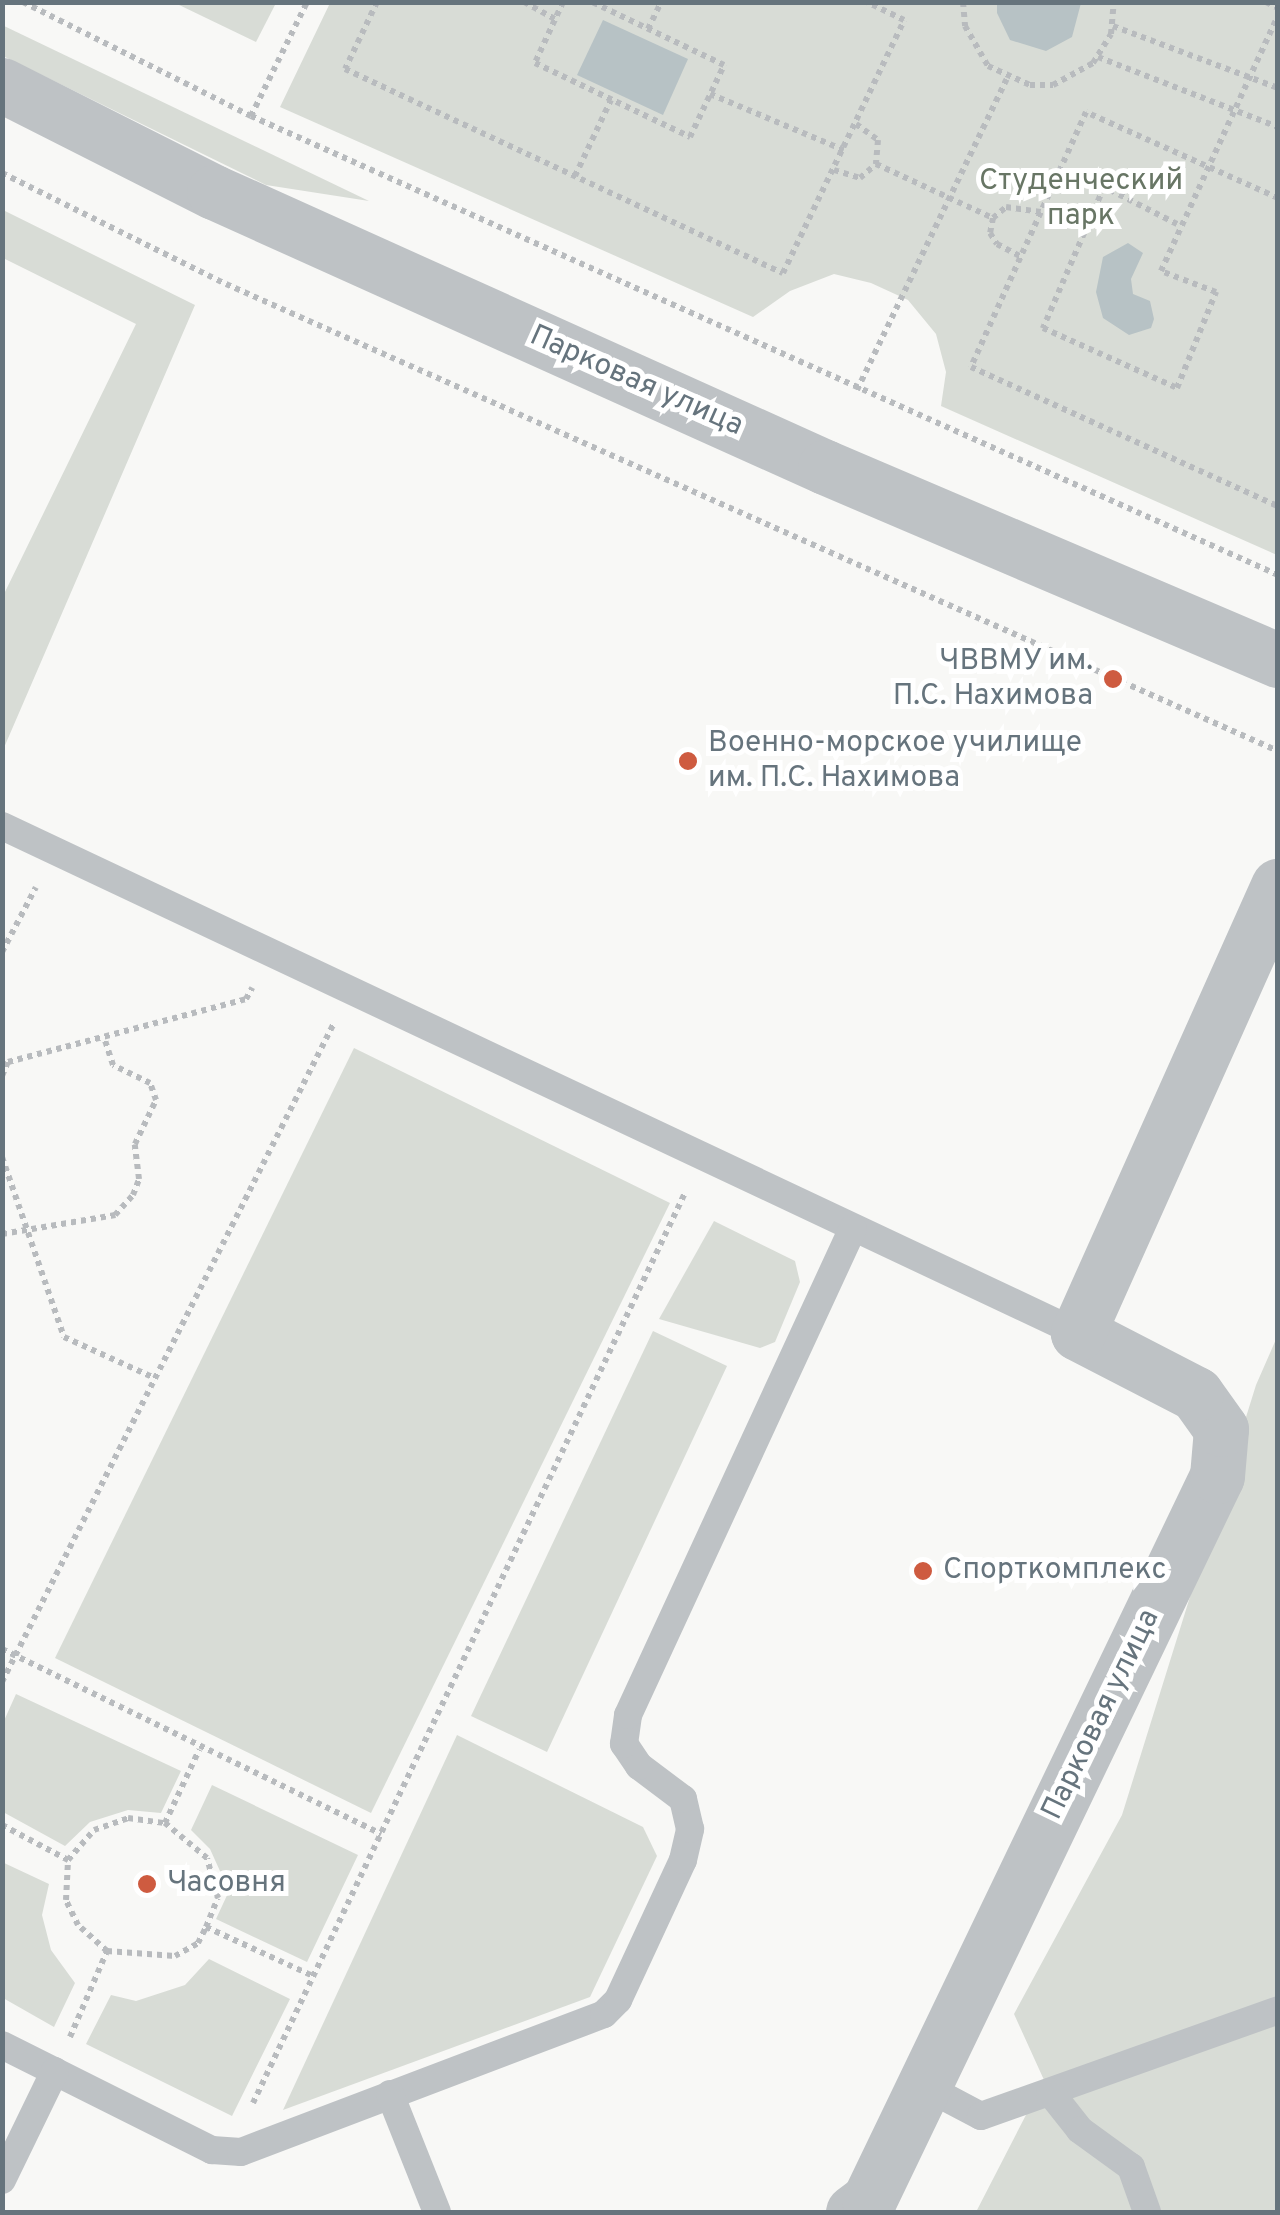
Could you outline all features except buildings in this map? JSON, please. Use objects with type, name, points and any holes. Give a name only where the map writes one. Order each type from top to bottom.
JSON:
[{"type":"street","name":"Парковая улица","points":[[2,85],[214,192],[824,467],[1278,660]]},
{"type":"street","points":[[1078,1333],[1278,886]]},
{"type":"street","name":"Парковая улица","points":[[853,2212],[869,2200],[1218,1476],[1222,1429],[1196,1394],[1078,1333]]},
{"type":"lane","points":[[2,826],[1078,1333]]},
{"type":"lane","points":[[2,2045],[212,2150],[240,2152],[588,2022],[618,2000],[683,1860],[690,1829],[682,1799],[639,1766],[624,1744],[628,1715],[853,1228]]},
{"type":"lane","points":[[924,2086],[980,2116],[1278,2010]]},
{"type":"lane","points":[[2,2180],[56,2071]]},
{"type":"lane","points":[[1050,2092],[1080,2130],[1131,2167],[1148,2212]]},
{"type":"lane","points":[[390,2094],[437,2212]]},
{"type":"path","points":[[24,2],[251,116],[1278,575]]},
{"type":"path","points":[[251,116],[307,2]]},
{"type":"path","points":[[378,2],[345,69],[782,274],[904,20],[867,2]]},
{"type":"path","points":[[524,2],[555,19]]},
{"type":"path","points":[[563,2],[535,63],[690,136],[724,65],[592,2]]},
{"type":"path","points":[[648,29],[661,2]]},
{"type":"path","points":[[963,3],[974,48],[1007,79],[1053,85],[1098,57],[1113,26],[1114,2]]},
{"type":"path","points":[[1178,224],[1104,186],[1043,328],[1177,388],[1216,292],[1161,271],[1178,224],[1210,168],[1278,12],[1266,2]]},
{"type":"path","points":[[1113,26],[1278,88]]},
{"type":"path","points":[[1098,57],[1278,127]]},
{"type":"path","points":[[857,390],[1007,79]]},
{"type":"path","points":[[710,94],[844,150]]},
{"type":"path","points":[[575,176],[611,100]]},
{"type":"path","points":[[1278,198],[1086,112],[971,366],[1278,506]]},
{"type":"path","points":[[834,170],[860,178],[876,164],[878,140],[856,124]]},
{"type":"path","points":[[876,164],[993,218]]},
{"type":"path","points":[[2,174],[226,284],[1278,752]]},
{"type":"path","points":[[1021,256],[997,244],[990,232],[993,218],[1006,207],[1041,212]]},
{"type":"path","points":[[2,952],[54,850]]},
{"type":"path","points":[[2,1076],[5,1059],[246,999],[273,953]]},
{"type":"path","points":[[2,1682],[351,991]]},
{"type":"path","points":[[2,1234],[115,1215],[133,1195],[139,1179],[135,1144],[156,1100],[150,1084],[113,1065],[104,1037]]},
{"type":"path","points":[[240,2152],[253,2104],[702,1156]]},
{"type":"path","points":[[2,1157],[64,1337],[155,1378]]},
{"type":"path","points":[[2,1649],[199,1750],[381,1834]]},
{"type":"path","points":[[165,1823],[199,1750]]},
{"type":"path","points":[[128,1818],[165,1823],[207,1858],[218,1898],[206,1927],[198,1942],[176,1956],[107,1951],[78,1926],[66,1900],[68,1860],[94,1830],[128,1818]]},
{"type":"path","points":[[2,1826],[68,1860]]},
{"type":"path","points":[[206,1927],[313,1976]]},
{"type":"path","points":[[56,2071],[107,1951]]},
{"type":"green space","points":[[175,3],[276,3],[256,42]]},
{"type":"green space","name":"Студенческий парк","points":[[330,3],[1277,3],[1277,555],[941,406],[946,372],[936,334],[908,300],[871,283],[834,274],[790,291],[753,317],[280,107]]},
{"type":"green space","points":[[2,25],[369,201],[266,185],[3,56]]},
{"type":"green space","points":[[3,210],[195,305],[3,750],[3,596],[136,324],[3,258]]},
{"type":"green space","points":[[354,1048],[670,1203],[371,1813],[55,1658]]},
{"type":"green space","points":[[714,1221],[795,1261],[800,1282],[775,1342],[760,1348],[659,1319]]},
{"type":"green space","points":[[653,1331],[727,1366],[547,1752],[471,1716]]},
{"type":"green space","points":[[1277,1337],[1277,2212],[976,2212],[1044,2080],[1014,2014],[1122,1815],[1256,1385]]},
{"type":"green space","points":[[16,1694],[181,1771],[161,1813],[128,1810],[90,1822],[65,1846],[3,1812],[3,1723]]},
{"type":"green space","points":[[457,1735],[643,1827],[657,1856],[590,1997],[283,2110]]},
{"type":"green space","points":[[212,1785],[358,1855],[307,1962],[216,1919],[229,1891],[210,1849],[191,1830]]},
{"type":"green space","points":[[2,1862],[49,1884],[42,1915],[51,1950],[75,1983],[54,2027],[3,1998]]},
{"type":"green space","points":[[209,1959],[290,1999],[232,2116],[86,2044],[111,1995],[136,2001],[185,1985]]},
{"type":"shaded area","points":[[997,3],[1081,3],[1072,37],[1046,51],[1010,40],[997,13]]},
{"type":"shaded area","points":[[603,20],[688,59],[663,115],[577,75]]},
{"type":"shaded area","points":[[1128,243],[1143,253],[1131,279],[1133,294],[1150,301],[1154,319],[1151,328],[1129,335],[1103,318],[1096,292],[1103,257]]},
{"type":"place","name":"ЧВВМУ им. П.С. Нахимова","points":[[1113,679]]},
{"type":"place","name":"Военно-морское училище им. П.С. Нахимова","points":[[688,761]]},
{"type":"place","name":"Спорткомплекс","points":[[923,1571]]},
{"type":"place","name":"Часовня","points":[[147,1884]]}]
